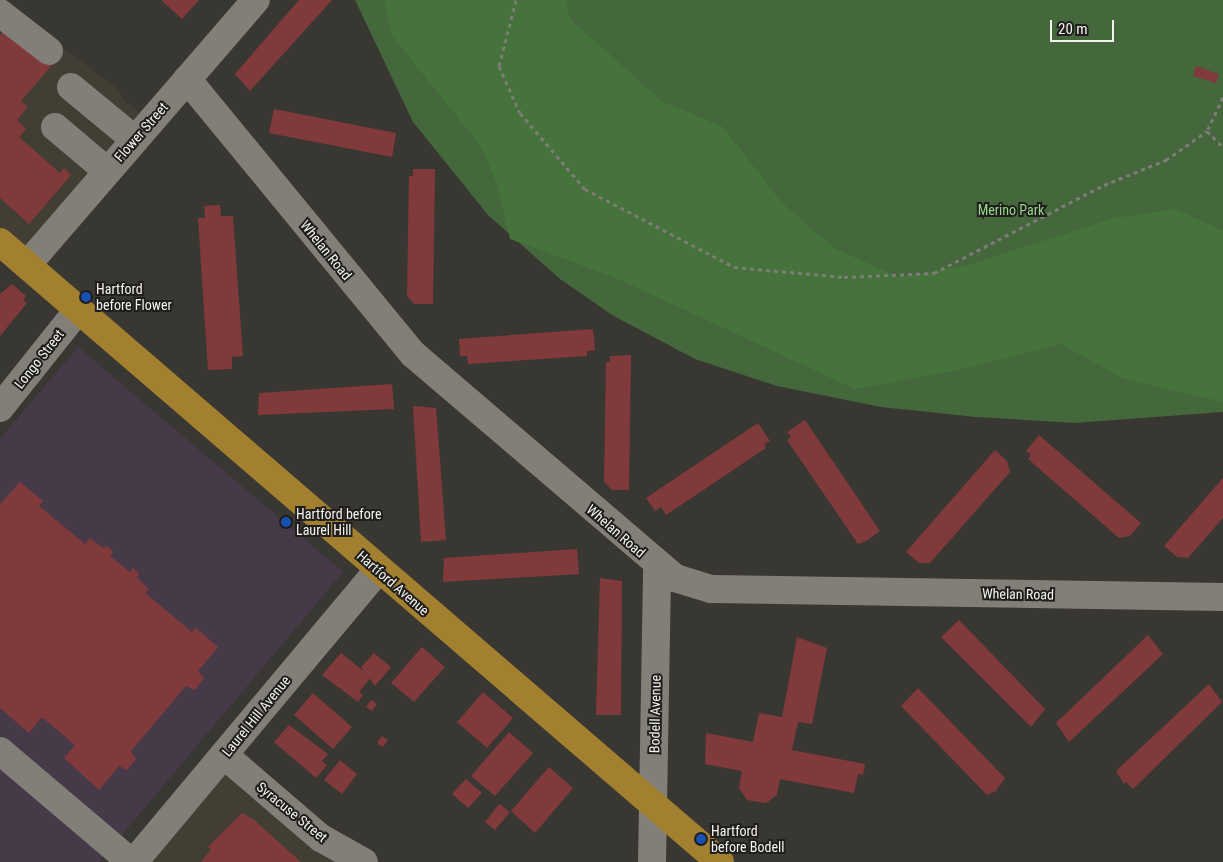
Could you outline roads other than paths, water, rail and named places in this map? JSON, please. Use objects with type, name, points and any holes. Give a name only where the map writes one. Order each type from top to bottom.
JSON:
[{"type":"main road","name":"Hartford Avenue","points":[[0,242],[653,808],[720,862]]},
{"type":"street","name":"Flower Street","points":[[26,265],[256,0]]},
{"type":"street","points":[[0,14],[49,51]]},
{"type":"street","name":"Whelan Road","points":[[187,79],[408,348],[657,566],[685,583],[711,588],[1223,597]]},
{"type":"street","points":[[71,87],[135,140]]},
{"type":"street","points":[[55,127],[108,171]]},
{"type":"street","name":"Longo Street","points":[[0,408],[78,310]]},
{"type":"street","name":"Bodell Avenue","points":[[652,862],[657,566]]},
{"type":"street","name":"Laurel Hill Avenue","points":[[133,862],[378,570]]},
{"type":"street","points":[[0,751],[133,862]]},
{"type":"street","name":"Syracuse Street","points":[[224,755],[321,838],[364,862]]},
{"type":"place","name":"Hartford before Flower","points":[[86,297]]},
{"type":"place","name":"Hartford before Laurel Hill","points":[[286,522]]},
{"type":"place","name":"Hartford before Bodell","points":[[701,839]]},
{"type":"park label","name":"Merino Park","points":[[1011,210]]}]
